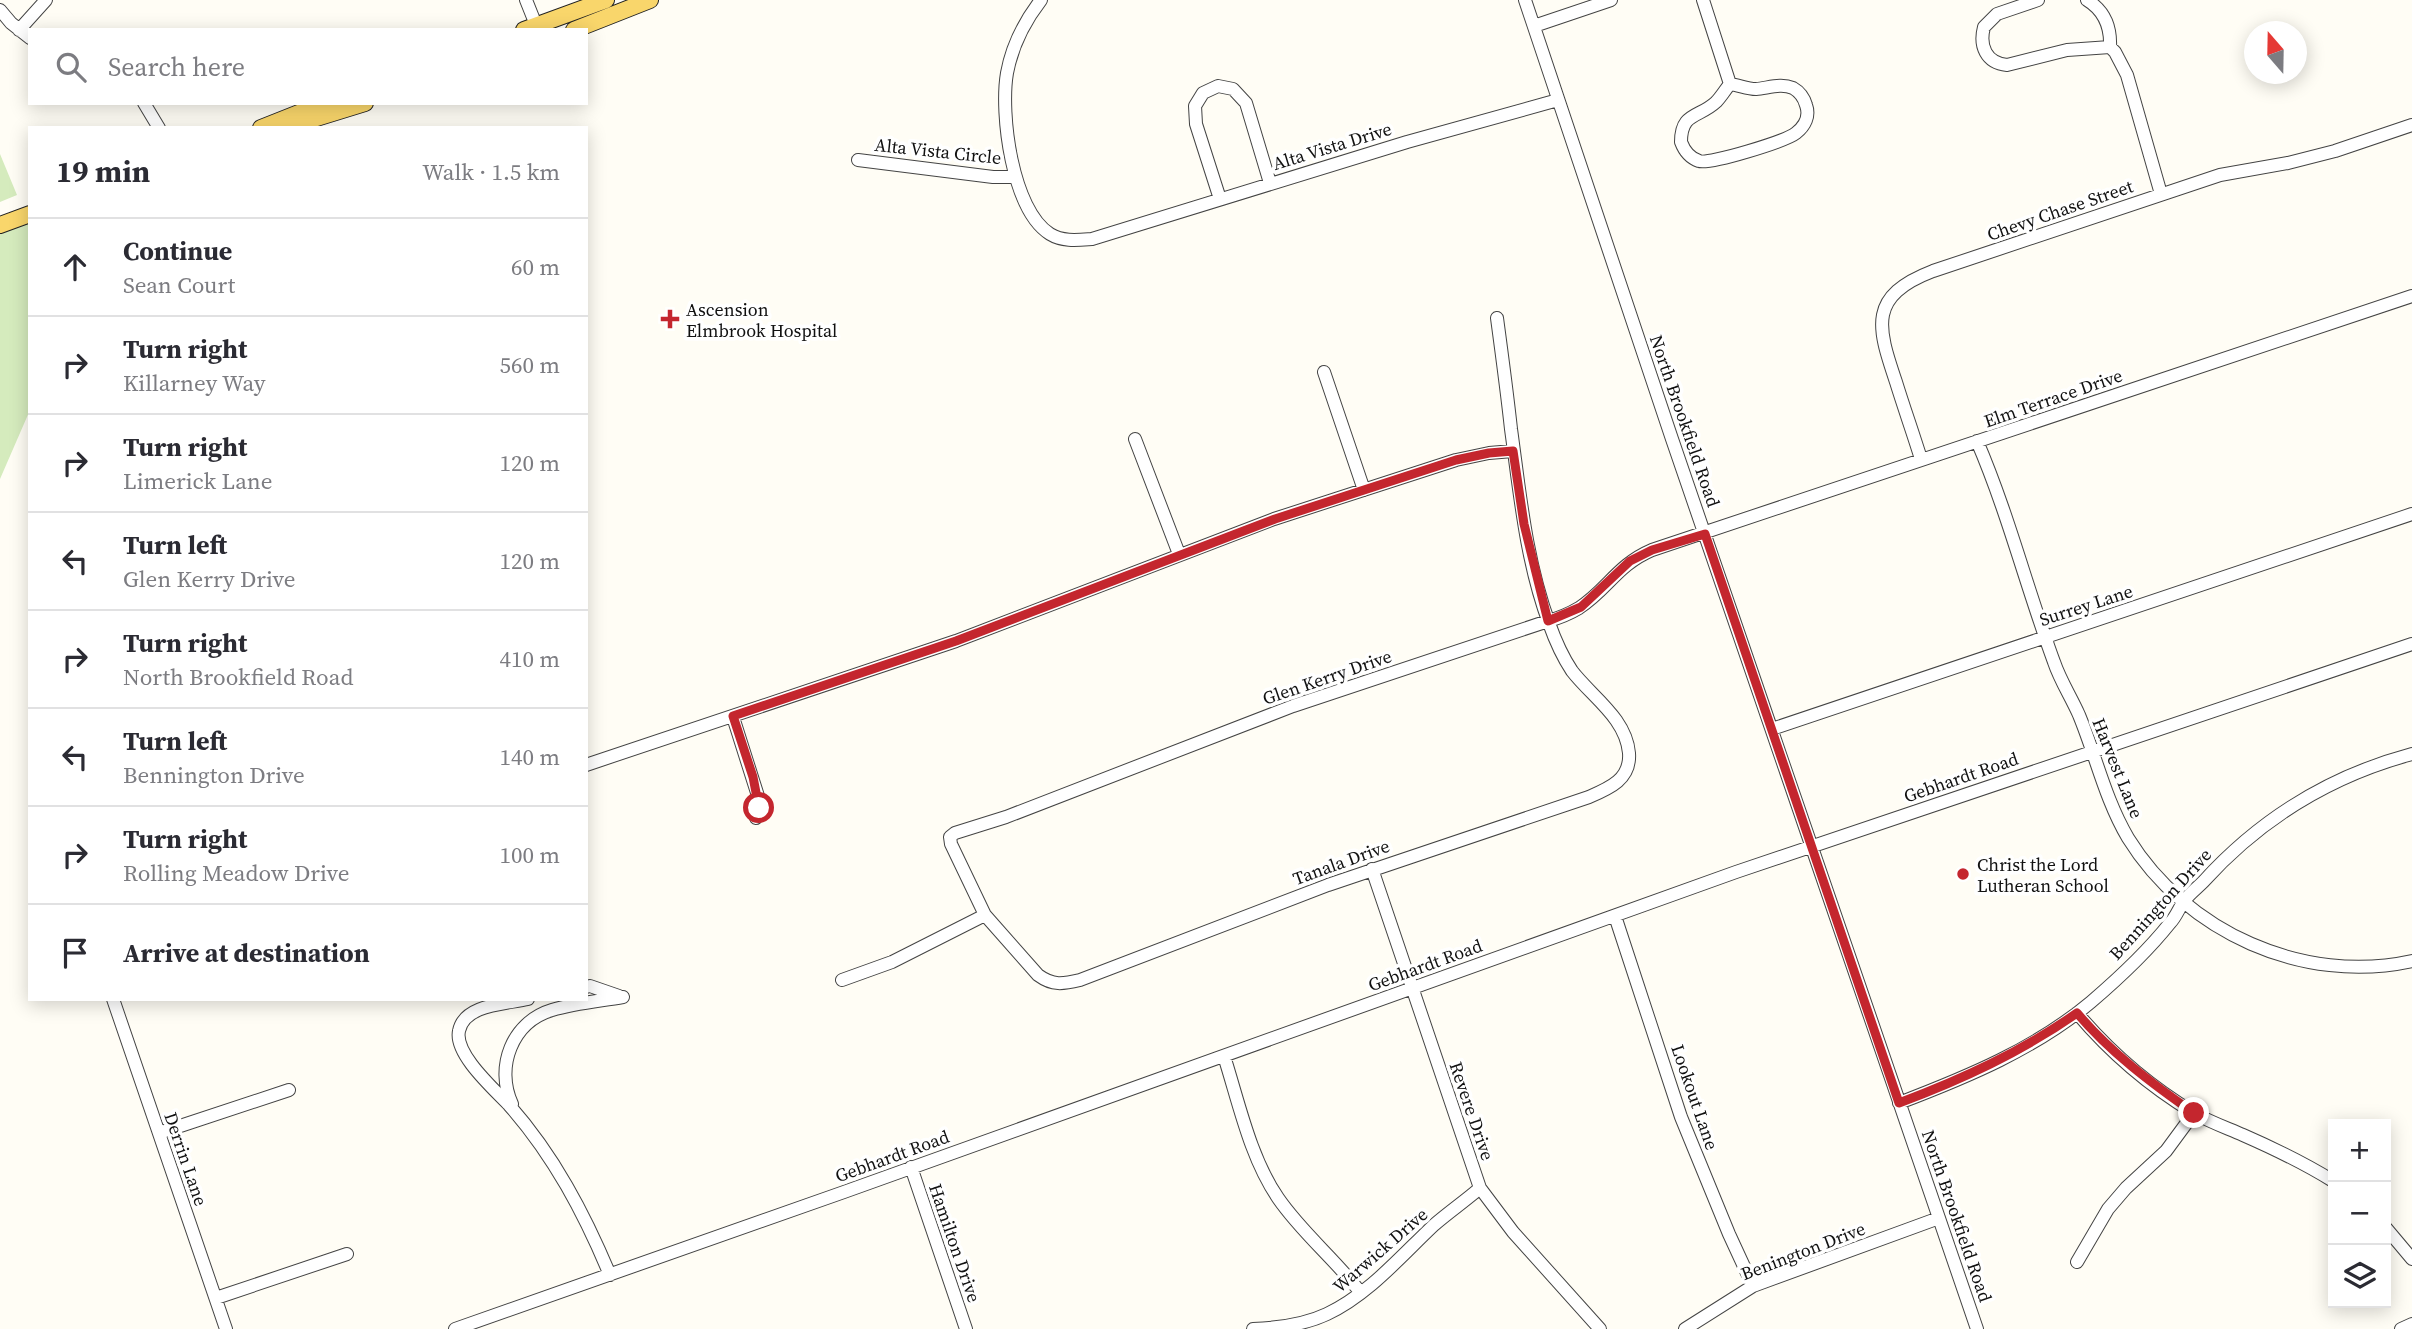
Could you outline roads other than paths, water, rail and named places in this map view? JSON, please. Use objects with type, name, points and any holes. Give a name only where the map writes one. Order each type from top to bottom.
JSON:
[{"type":"main road","points":[[533,28],[606,0]]},
{"type":"main road","points":[[579,28],[650,0]]},
{"type":"main road","points":[[266,126],[319,105]]},
{"type":"main road","points":[[290,126],[359,105]]},
{"type":"main road","points":[[0,225],[28,215]]},
{"type":"street","points":[[0,10],[24,34],[46,0]]},
{"type":"street","points":[[526,0],[533,28]]},
{"type":"street","name":"Alta Vista Drive","points":[[1041,0],[1017,40],[1007,72],[1004,104],[1007,135],[1016,177],[1034,220],[1051,235],[1070,241],[1092,239],[1407,142],[1558,100]]},
{"type":"street","name":"North Brookfield Road","points":[[1525,0],[1977,1329]]},
{"type":"street","points":[[1534,26],[1611,0]]},
{"type":"street","points":[[1703,0],[1730,84]]},
{"type":"street","points":[[2038,0],[1997,14],[1983,27],[1982,44],[1990,60],[2007,65],[2067,50],[2110,47]]},
{"type":"street","points":[[2087,0],[2100,10],[2107,20],[2110,47],[2127,75],[2161,194]]},
{"type":"street","points":[[1730,84],[1747,88],[1793,88],[1806,103],[1807,119],[1804,125],[1792,136],[1766,145],[1714,161],[1698,161],[1690,156],[1681,142],[1684,125],[1689,117],[1714,104],[1730,84]]},
{"type":"street","points":[[1220,199],[1196,124],[1195,106],[1203,93],[1218,86],[1233,89],[1246,103],[1270,183]]},
{"type":"street","points":[[145,105],[158,126]]},
{"type":"street","name":"Chevy Chase Street","points":[[1921,459],[1882,339],[1883,314],[1893,293],[1906,282],[2220,175],[2288,163],[2335,151],[2412,125]]},
{"type":"street","name":"Alta Vista Circle","points":[[858,160],[993,177],[1016,177]]},
{"type":"street","name":"Elm Terrace Drive","points":[[1705,534],[1921,459],[2412,296]]},
{"type":"street","points":[[1497,318],[1524,524],[1548,621]]},
{"type":"street","points":[[1324,372],[1364,490]]},
{"type":"street","points":[[1135,439],[1179,554]]},
{"type":"street","name":"Harvest Lane","points":[[1977,441],[2055,667],[2079,715],[2107,795],[2130,841],[2160,879],[2183,902],[2235,936],[2263,949],[2297,960],[2364,967],[2412,961]]},
{"type":"street","points":[[588,764],[956,641],[1275,519],[1456,460],[1513,451]]},
{"type":"street","name":"Surrey Lane","points":[[1772,729],[2412,514]]},
{"type":"street","name":"Glen Kerry Drive","points":[[985,915],[950,837],[955,833],[1006,817],[1293,706],[1548,621],[1581,607],[1630,561],[1652,550],[1705,534]]},
{"type":"street","name":"Tanala Drive","points":[[985,915],[1038,975],[1057,985],[1080,980],[1372,869],[1605,790],[1621,779],[1626,771],[1629,754],[1626,743],[1614,718],[1573,672],[1557,645],[1548,621]]},
{"type":"street","name":"Gebhardt Road","points":[[455,1329],[485,1324],[610,1275],[1812,846],[2412,645]]},
{"type":"street","points":[[733,716],[758,796],[756,818]]},
{"type":"street","name":"Bennington Drive","points":[[1899,1103],[1977,1072],[2038,1039],[2077,1013],[2140,956],[2171,923],[2183,902],[2247,838],[2288,807],[2360,771],[2412,754]]},
{"type":"street","name":"Revere Drive","points":[[1372,869],[1480,1188],[1513,1232],[1600,1329]]},
{"type":"street","points":[[842,980],[900,958],[985,915]]},
{"type":"street","name":"Lookout Lane","points":[[1615,916],[1681,1117],[1753,1286]]},
{"type":"street","points":[[516,1113],[505,1081],[509,1050],[526,1025],[540,1015],[552,1010],[623,997],[588,986]]},
{"type":"street","name":"Derrin Lane","points":[[114,1001],[226,1329]]},
{"type":"street","points":[[519,1001],[470,1014],[459,1030],[458,1041],[462,1050],[516,1113],[575,1197],[610,1275]]},
{"type":"street","points":[[2077,1013],[2122,1059],[2194,1113],[2290,1156],[2328,1178]]},
{"type":"street","points":[[1224,1056],[1250,1136],[1270,1185],[1298,1224],[1360,1292]]},
{"type":"street","points":[[159,1133],[289,1090]]},
{"type":"street","points":[[2077,1262],[2108,1209],[2126,1188],[2166,1151],[2194,1113]]},
{"type":"street","name":"Hamilton Drive","points":[[911,1167],[966,1329]]},
{"type":"street","name":"Warwick Drive","points":[[1253,1329],[1286,1327],[1324,1316],[1360,1292],[1434,1225],[1480,1188]]},
{"type":"street","name":"Benington Drive","points":[[1685,1329],[1753,1286],[1939,1218]]},
{"type":"street","points":[[2391,1234],[2412,1259]]},
{"type":"street","points":[[216,1298],[347,1254]]},
{"type":"street","points":[[2401,1329],[2412,1324]]},
{"type":"place","name":"Ascension Elmbrook Hospital","points":[[670,319]]},
{"type":"place","name":"Christ the Lord Lutheran School","points":[[1963,874]]}]
